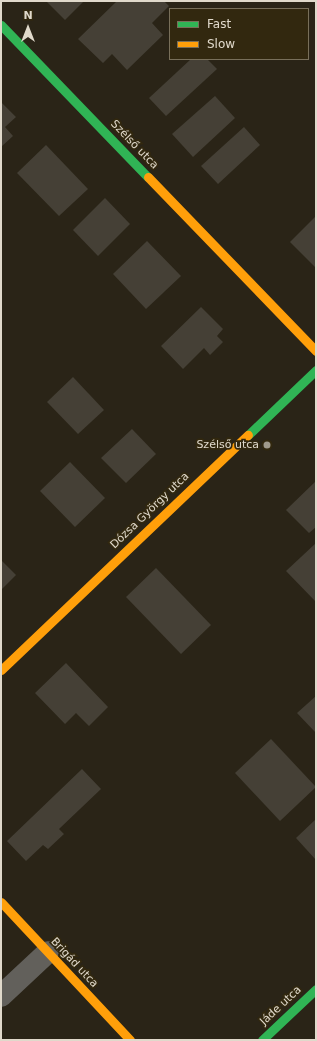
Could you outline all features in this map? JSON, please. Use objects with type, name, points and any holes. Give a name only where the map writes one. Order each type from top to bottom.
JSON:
[{"type":"street","name":"Szélső utca","points":[[1,24],[316,351]]},
{"type":"street","name":"Dózsa György utca","points":[[1,670],[316,370]]},
{"type":"street","name":"Brigád utca","points":[[1,902],[130,1040]]},
{"type":"street","points":[[1,996],[48,952]]},
{"type":"street","name":"Jáde utca","points":[[269,1038],[316,989]]},
{"type":"building","points":[[46,1],[84,1],[65,20]]},
{"type":"building","points":[[117,1],[164,1],[169,6],[152,23],[163,35],[127,70],[112,54],[103,63],[78,39]]},
{"type":"building","points":[[190,60],[208,60],[217,69],[166,116],[149,98]]},
{"type":"building","points":[[215,96],[235,118],[193,157],[172,134]]},
{"type":"building","points":[[1,102],[16,117],[5,127],[13,136],[1,147]]},
{"type":"building","points":[[244,127],[260,145],[218,184],[201,166]]},
{"type":"building","points":[[46,145],[88,189],[59,216],[17,173]]},
{"type":"building","points":[[105,198],[130,224],[98,256],[73,230]]},
{"type":"building","points":[[316,216],[316,268],[290,242]]},
{"type":"building","points":[[147,241],[181,276],[146,309],[113,274]]},
{"type":"building","points":[[201,307],[223,329],[217,336],[223,342],[210,355],[204,348],[183,369],[161,346]]},
{"type":"building","points":[[73,377],[104,410],[78,434],[47,402]]},
{"type":"building","points":[[132,429],[156,454],[126,483],[101,458]]},
{"type":"building","points":[[70,462],[105,498],[75,527],[40,491]]},
{"type":"building","points":[[316,481],[316,527],[309,533],[286,510]]},
{"type":"building","points":[[316,543],[316,602],[286,571]]},
{"type":"building","points":[[1,560],[16,575],[1,590]]},
{"type":"building","points":[[156,568],[211,625],[181,654],[126,597]]},
{"type":"building","points":[[66,663],[108,707],[89,726],[76,713],[65,724],[35,693]]},
{"type":"building","points":[[316,696],[316,733],[297,713]]},
{"type":"building","points":[[271,739],[316,787],[280,821],[235,773]]},
{"type":"building","points":[[82,769],[101,789],[59,829],[64,834],[48,849],[43,845],[26,861],[7,841]]},
{"type":"building","points":[[316,819],[316,860],[296,838]]},
{"type":"traffic: fast","points":[[1,25],[148,177]]},
{"type":"traffic: fast","points":[[248,435],[316,370]]},
{"type":"traffic: fast","points":[[262,1040],[316,989]]},
{"type":"traffic: slow","points":[[148,177],[316,351]]},
{"type":"traffic: slow","points":[[1,670],[248,435]]},
{"type":"traffic: slow","points":[[1,902],[130,1040]]},
{"type":"place","name":"Szélső utca","points":[[267,445]]}]
